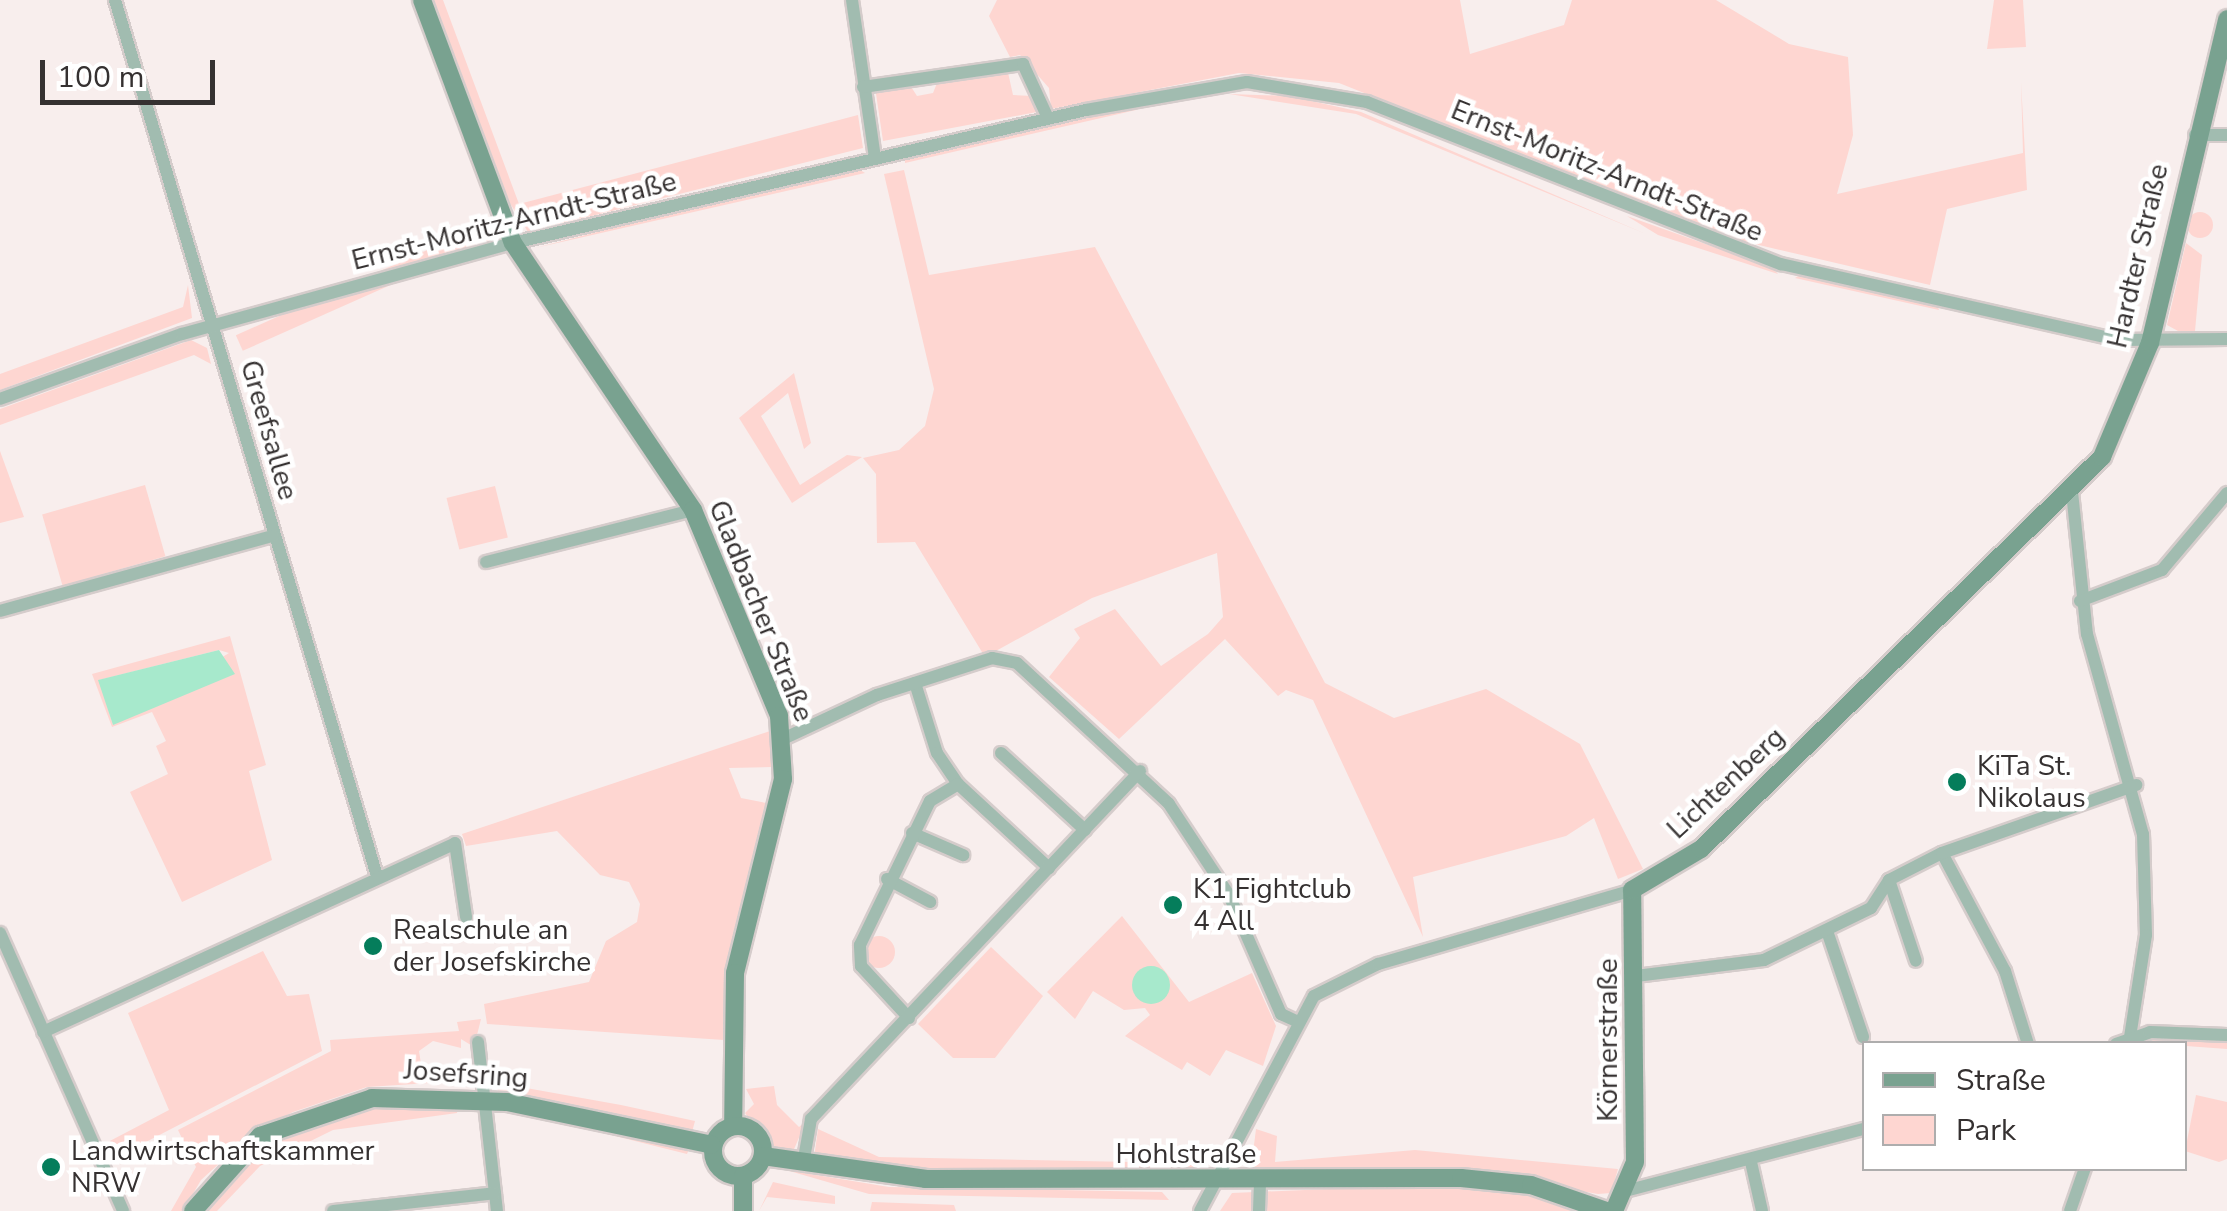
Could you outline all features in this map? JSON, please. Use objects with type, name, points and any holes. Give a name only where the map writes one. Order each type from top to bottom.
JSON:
[{"type":"main road","name":"Gladbacher Straße","points":[[422,0],[514,243],[693,510],[785,738],[784,779],[735,972],[733,1126]]},
{"type":"main road","name":"Hardter Straße","points":[[2072,492],[2102,457],[2150,343],[2194,135],[2227,19]]},
{"type":"main road","name":"Lichtenberg","points":[[1632,890],[1701,848],[2072,492]]},
{"type":"main road","name":"Körnerstraße","points":[[1628,1190],[1636,976],[1632,890]]},
{"type":"main road","name":"Josefsring","points":[[193,1211],[246,1146],[309,1112],[395,1095],[485,1099],[712,1145]]},
{"type":"main road","points":[[743,1176],[720,1169],[712,1145],[733,1126],[756,1133],[763,1156],[743,1176],[743,1211]]},
{"type":"main road","name":"Hohlstraße","points":[[763,1156],[926,1178],[1213,1183],[1461,1178],[1531,1186],[1606,1211]]},
{"type":"main road","points":[[1614,1211],[1628,1190]]},
{"type":"street","name":"Greefsallee","points":[[115,0],[376,873]]},
{"type":"street","points":[[852,0],[875,158]]},
{"type":"street","points":[[863,87],[1023,64],[1048,118]]},
{"type":"street","name":"Ernst-Moritz-Arndt-Straße","points":[[0,400],[214,326],[514,243],[1048,118],[1215,84],[1321,89],[1742,254],[2150,343],[2227,339]]},
{"type":"street","points":[[2194,135],[2227,135]]},
{"type":"street","points":[[2072,492],[2080,602],[2136,785],[2148,888],[2130,1041],[2227,1035]]},
{"type":"street","points":[[2080,602],[2162,570],[2227,493]]},
{"type":"street","points":[[486,562],[693,510]]},
{"type":"street","points":[[0,611],[273,536]]},
{"type":"street","points":[[785,738],[916,683],[992,658],[1016,663],[1140,771],[1229,895],[1281,1014],[1296,1022]]},
{"type":"street","points":[[916,683],[937,753],[958,784],[1049,868]]},
{"type":"street","points":[[1001,754],[1084,830]]},
{"type":"street","points":[[803,1164],[811,1119],[1140,771]]},
{"type":"street","points":[[910,1018],[861,966],[887,879],[930,801],[958,784]]},
{"type":"street","points":[[1636,976],[1764,960],[1871,908],[1889,880],[1942,853],[2136,785]]},
{"type":"street","points":[[912,833],[963,855]]},
{"type":"street","points":[[43,1032],[376,873],[455,843],[466,918]]},
{"type":"street","points":[[1942,853],[2005,970],[2027,1041]]},
{"type":"street","points":[[887,879],[930,902]]},
{"type":"street","points":[[1889,880],[1916,961]]},
{"type":"street","name":"Lichtenberg","points":[[1200,1211],[1296,1022],[1314,996],[1362,970],[1632,890]]},
{"type":"street","points":[[1828,931],[1863,1036]]},
{"type":"street","points":[[0,934],[124,1211]]},
{"type":"street","points":[[478,1042],[497,1211]]},
{"type":"street","points":[[1628,1190],[1751,1162],[1862,1130]]},
{"type":"street","points":[[1751,1162],[1768,1211]]},
{"type":"street","points":[[2070,1211],[2084,1171]]},
{"type":"street","points":[[1258,1211],[1260,1182]]},
{"type":"street","points":[[333,1211],[495,1193]]},
{"type":"green space","points":[[433,0],[443,0],[519,204],[858,115],[863,148],[528,232],[504,194]]},
{"type":"green space","points":[[997,0],[1460,0],[1470,54],[1564,25],[1572,0],[1716,0],[1789,44],[1848,57],[1853,135],[1837,194],[2023,153],[2021,82],[2027,190],[1947,209],[1930,285],[1725,237],[1339,83],[1239,73],[1051,109],[1049,88],[1020,55],[1010,57],[989,16]]},
{"type":"green space","points":[[1994,0],[2023,0],[2026,47],[1987,49]]},
{"type":"green space","points":[[1007,68],[1013,95],[1033,96],[1042,111],[883,141],[875,87],[908,82],[917,96],[933,93],[939,78]]},
{"type":"green space","points":[[1229,94],[1289,96],[1361,112],[1646,234],[1356,114]]},
{"type":"green space","points":[[1147,104],[1136,110],[905,163],[905,160]]},
{"type":"green space","points":[[860,170],[865,173],[535,248],[651,218]]},
{"type":"green space","points":[[904,170],[929,275],[1095,247],[1325,683],[1394,718],[1486,689],[1580,744],[1643,869],[1618,879],[1594,818],[1566,836],[1413,877],[1423,937],[1313,700],[1286,690],[1278,696],[1225,639],[1119,739],[1049,677],[1080,638],[1074,629],[1115,609],[1161,666],[1208,634],[1223,617],[1217,553],[1092,598],[985,657],[915,542],[877,543],[876,474],[863,458],[899,450],[925,426],[934,389],[884,174]]},
{"type":"green space","points":[[2200,212],[2209,216],[2213,225],[2209,234],[2200,238],[2191,234],[2187,225],[2191,216]]},
{"type":"green space","points":[[1627,216],[1773,268],[1778,274],[1658,235]]},
{"type":"green space","points":[[488,223],[495,239],[243,351],[236,335]]},
{"type":"green space","points":[[2186,243],[2202,255],[2195,331],[2178,331],[2167,325]]},
{"type":"green space","points":[[1800,275],[1938,307],[1939,310],[1795,278]]},
{"type":"green space","points":[[188,285],[192,318],[0,390],[0,374],[183,307]]},
{"type":"green space","points":[[191,340],[207,348],[211,364],[194,355],[0,425],[0,409]]},
{"type":"green space","points":[[794,373],[811,443],[804,449],[788,393],[761,416],[800,485],[847,455],[862,457],[792,503],[739,418]]},
{"type":"green space","points":[[0,451],[24,517],[0,523]]},
{"type":"green space","points":[[145,485],[165,556],[63,586],[42,514]]},
{"type":"green space","points":[[495,486],[508,537],[459,550],[446,498]]},
{"type":"green space","points":[[230,636],[266,765],[249,771],[272,860],[182,902],[130,792],[168,774],[156,746],[166,741],[152,712],[112,727],[92,674]],"holes":[[[219,650],[229,653],[113,725],[99,680]]]},
{"type":"green space","points":[[770,731],[772,767],[729,768],[741,798],[766,803],[724,974],[724,1040],[487,1024],[484,1004],[589,982],[606,941],[637,922],[640,904],[629,882],[600,875],[557,831],[466,846],[462,834]]},
{"type":"green space","points":[[1122,916],[1189,1002],[1252,973],[1276,1026],[1263,1066],[1226,1050],[1210,1076],[1187,1062],[1182,1070],[1125,1036],[1150,1015],[1145,1008],[1124,1010],[1093,991],[1075,1019],[1047,992]]},
{"type":"green space","points":[[879,936],[890,941],[895,952],[890,963],[879,968],[868,963],[863,952],[868,941]]},
{"type":"green space","points":[[991,947],[1043,996],[995,1058],[953,1058],[918,1024]]},
{"type":"green space","points":[[263,951],[287,996],[309,994],[322,1051],[113,1159],[106,1143],[169,1110],[128,1013]]},
{"type":"green space","points":[[481,1019],[474,1047],[461,1039],[461,1048],[433,1041],[419,1051],[422,1070],[471,1067],[475,1058],[477,1080],[367,1087],[293,1112],[254,1132],[201,1180],[183,1211],[171,1211],[196,1167],[178,1130],[331,1051],[330,1040],[459,1031],[457,1022]]},
{"type":"green space","points":[[2153,1040],[2227,1041],[2227,1049],[2187,1046],[2187,1041]]},
{"type":"green space","points":[[493,1082],[695,1121],[692,1132],[500,1094]]},
{"type":"green space","points":[[774,1086],[777,1105],[799,1127],[806,1121],[792,1154],[767,1143],[745,1113],[754,1104],[746,1089]]},
{"type":"green space","points":[[2196,1095],[2227,1102],[2227,1159],[2219,1162],[2187,1152]]},
{"type":"green space","points":[[458,1104],[457,1113],[333,1130],[260,1166],[217,1211],[202,1211],[225,1176],[279,1131],[352,1106]]},
{"type":"green space","points":[[818,1129],[879,1157],[1184,1163],[1218,1149],[1197,1173],[923,1171],[814,1158]]},
{"type":"green space","points":[[1256,1129],[1277,1136],[1275,1162],[1415,1150],[1618,1169],[1611,1193],[1598,1194],[1454,1168],[1250,1171],[1243,1162],[1252,1161]]},
{"type":"green space","points":[[595,1131],[630,1133],[689,1149],[687,1154]]},
{"type":"green space","points":[[786,1170],[889,1187],[1162,1192],[1169,1200],[869,1194]]},
{"type":"green space","points":[[773,1182],[835,1196],[835,1204],[767,1197],[759,1211]]},
{"type":"green space","points":[[1446,1184],[1524,1190],[1581,1211],[1220,1211],[1232,1193]]},
{"type":"green space","points":[[872,1202],[954,1205],[956,1211],[870,1211]]},
{"type":"shaded area","points":[[219,650],[235,674],[113,725],[98,680]]},
{"type":"shaded area","points":[[1151,966],[1164,972],[1170,985],[1164,998],[1151,1004],[1138,998],[1132,985],[1138,972]]},
{"type":"place","name":"KiTa St. Nikolaus","points":[[1957,782]]},
{"type":"place","name":"K1 Fightclub 4 All","points":[[1173,905]]},
{"type":"place","name":"Realschule an der Josefskirche","points":[[373,946]]},
{"type":"place","name":"Landwirtschaftskammer NRW","points":[[51,1167]]}]
